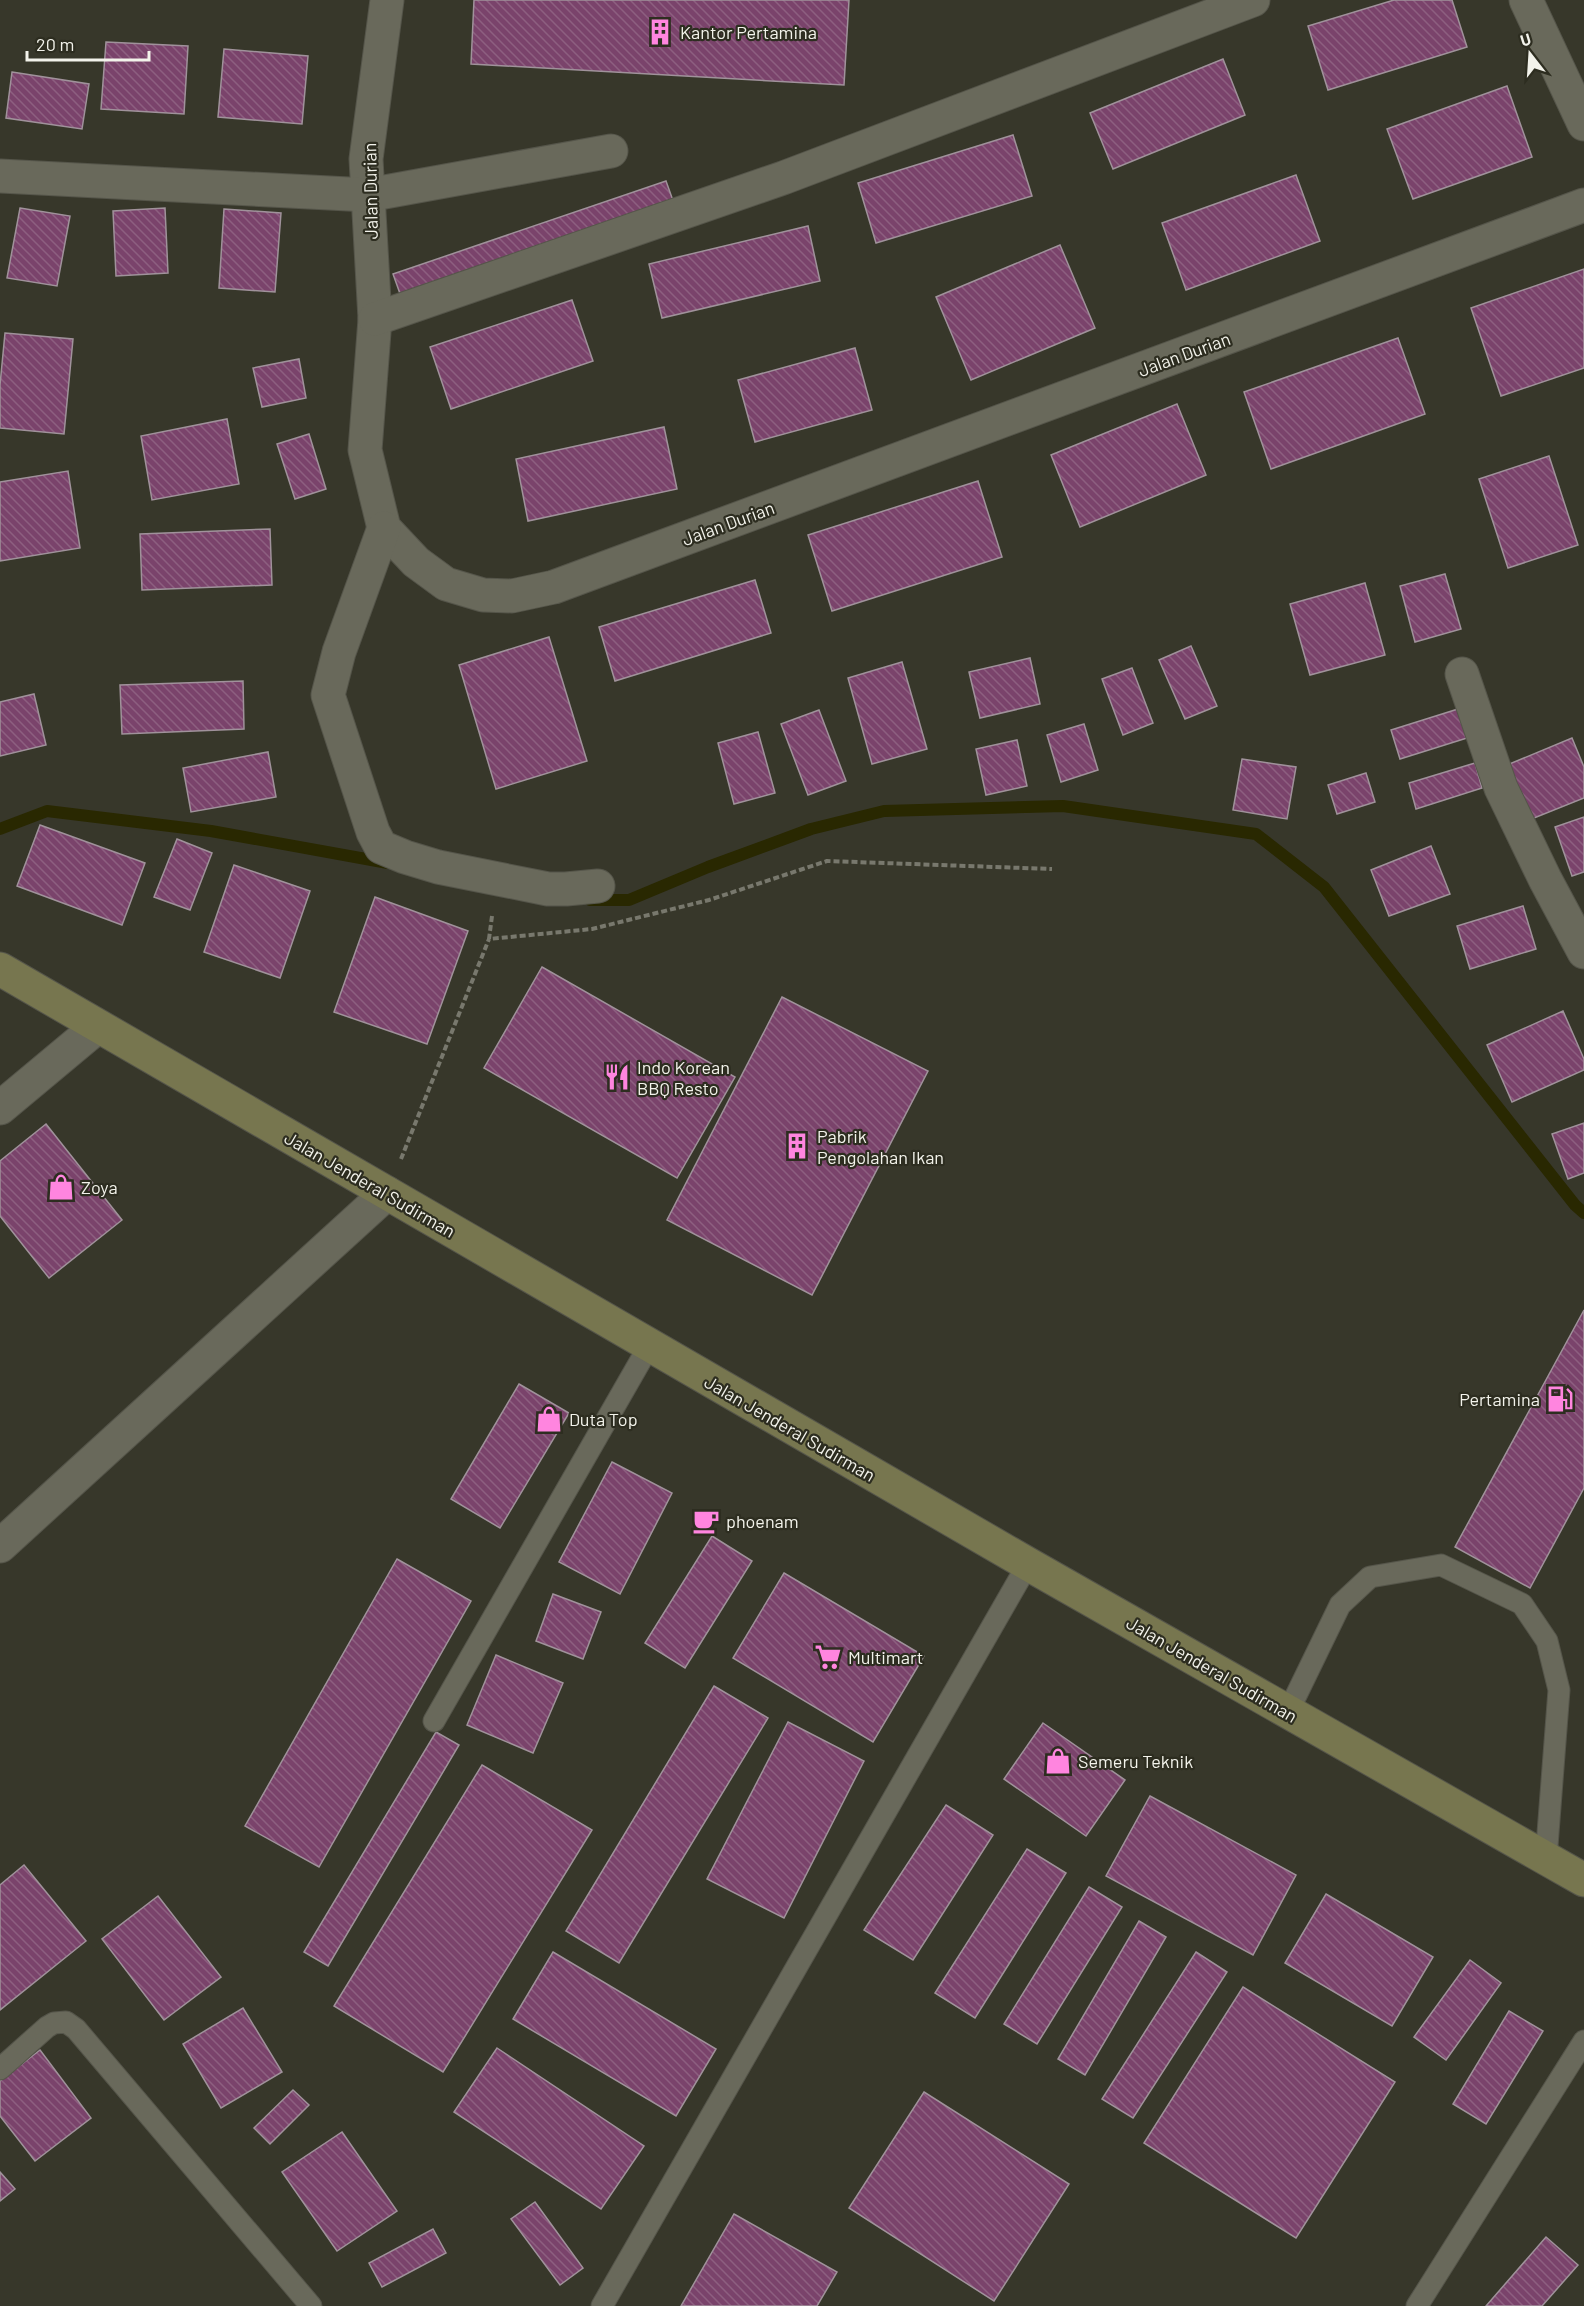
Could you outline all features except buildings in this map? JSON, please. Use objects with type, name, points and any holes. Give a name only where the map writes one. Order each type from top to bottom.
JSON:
[{"type":"main road","name":"Jalan Jenderal Sudirman","points":[[0,969],[649,1346],[1584,1881]]},
{"type":"street","name":"Jalan Durian","points":[[387,0],[366,159],[375,319],[364,450],[384,528],[416,562],[446,584],[483,595],[512,596],[554,587],[1584,205]]},
{"type":"street","points":[[375,319],[783,178],[1252,0]]},
{"type":"street","points":[[1526,0],[1584,123]]},
{"type":"street","points":[[0,176],[368,195],[611,151]]},
{"type":"street","points":[[384,528],[339,652],[328,695],[373,832],[381,847],[438,867],[548,889],[598,886]]},
{"type":"street","points":[[1462,674],[1501,788],[1545,879],[1584,952]]},
{"type":"street","points":[[0,1108],[97,1027]]},
{"type":"street","points":[[0,1546],[387,1194]]},
{"type":"lane","points":[[434,1721],[649,1346]]},
{"type":"lane","points":[[602,2306],[1028,1564]]},
{"type":"lane","points":[[1288,1712],[1340,1605],[1370,1577],[1441,1565],[1522,1604],[1547,1641],[1560,1690],[1546,1859]]},
{"type":"lane","points":[[0,2068],[47,2027],[54,2023],[66,2022],[83,2038],[311,2306]]},
{"type":"lane","points":[[1417,2306],[1584,2041]]},
{"type":"path","points":[[489,939],[592,929],[709,900],[827,861],[1052,869]]},
{"type":"path","points":[[387,1194],[489,939],[492,914]]},
{"type":"waterway","points":[[590,900],[629,900],[708,867],[811,829],[884,811],[1063,806],[1256,834],[1324,887],[1575,1205],[1584,1213]]},
{"type":"waterway","points":[[0,829],[47,811],[211,831],[388,863]]},
{"type":"place","name":"Kantor Pertamina","points":[[660,32]]},
{"type":"place","name":"Indo Korean BBQ Resto","points":[[617,1077]]},
{"type":"place","name":"Pabrik Pengolahan Ikan","points":[[797,1146]]},
{"type":"place","name":"Zoya","points":[[61,1187]]},
{"type":"place","name":"Pertamina","points":[[1560,1399]]},
{"type":"place","name":"Duta Top","points":[[549,1419]]},
{"type":"place","name":"phoenam","points":[[706,1521]]},
{"type":"place","name":"Multimart","points":[[828,1657]]},
{"type":"place","name":"Semeru Teknik","points":[[1058,1761]]}]
